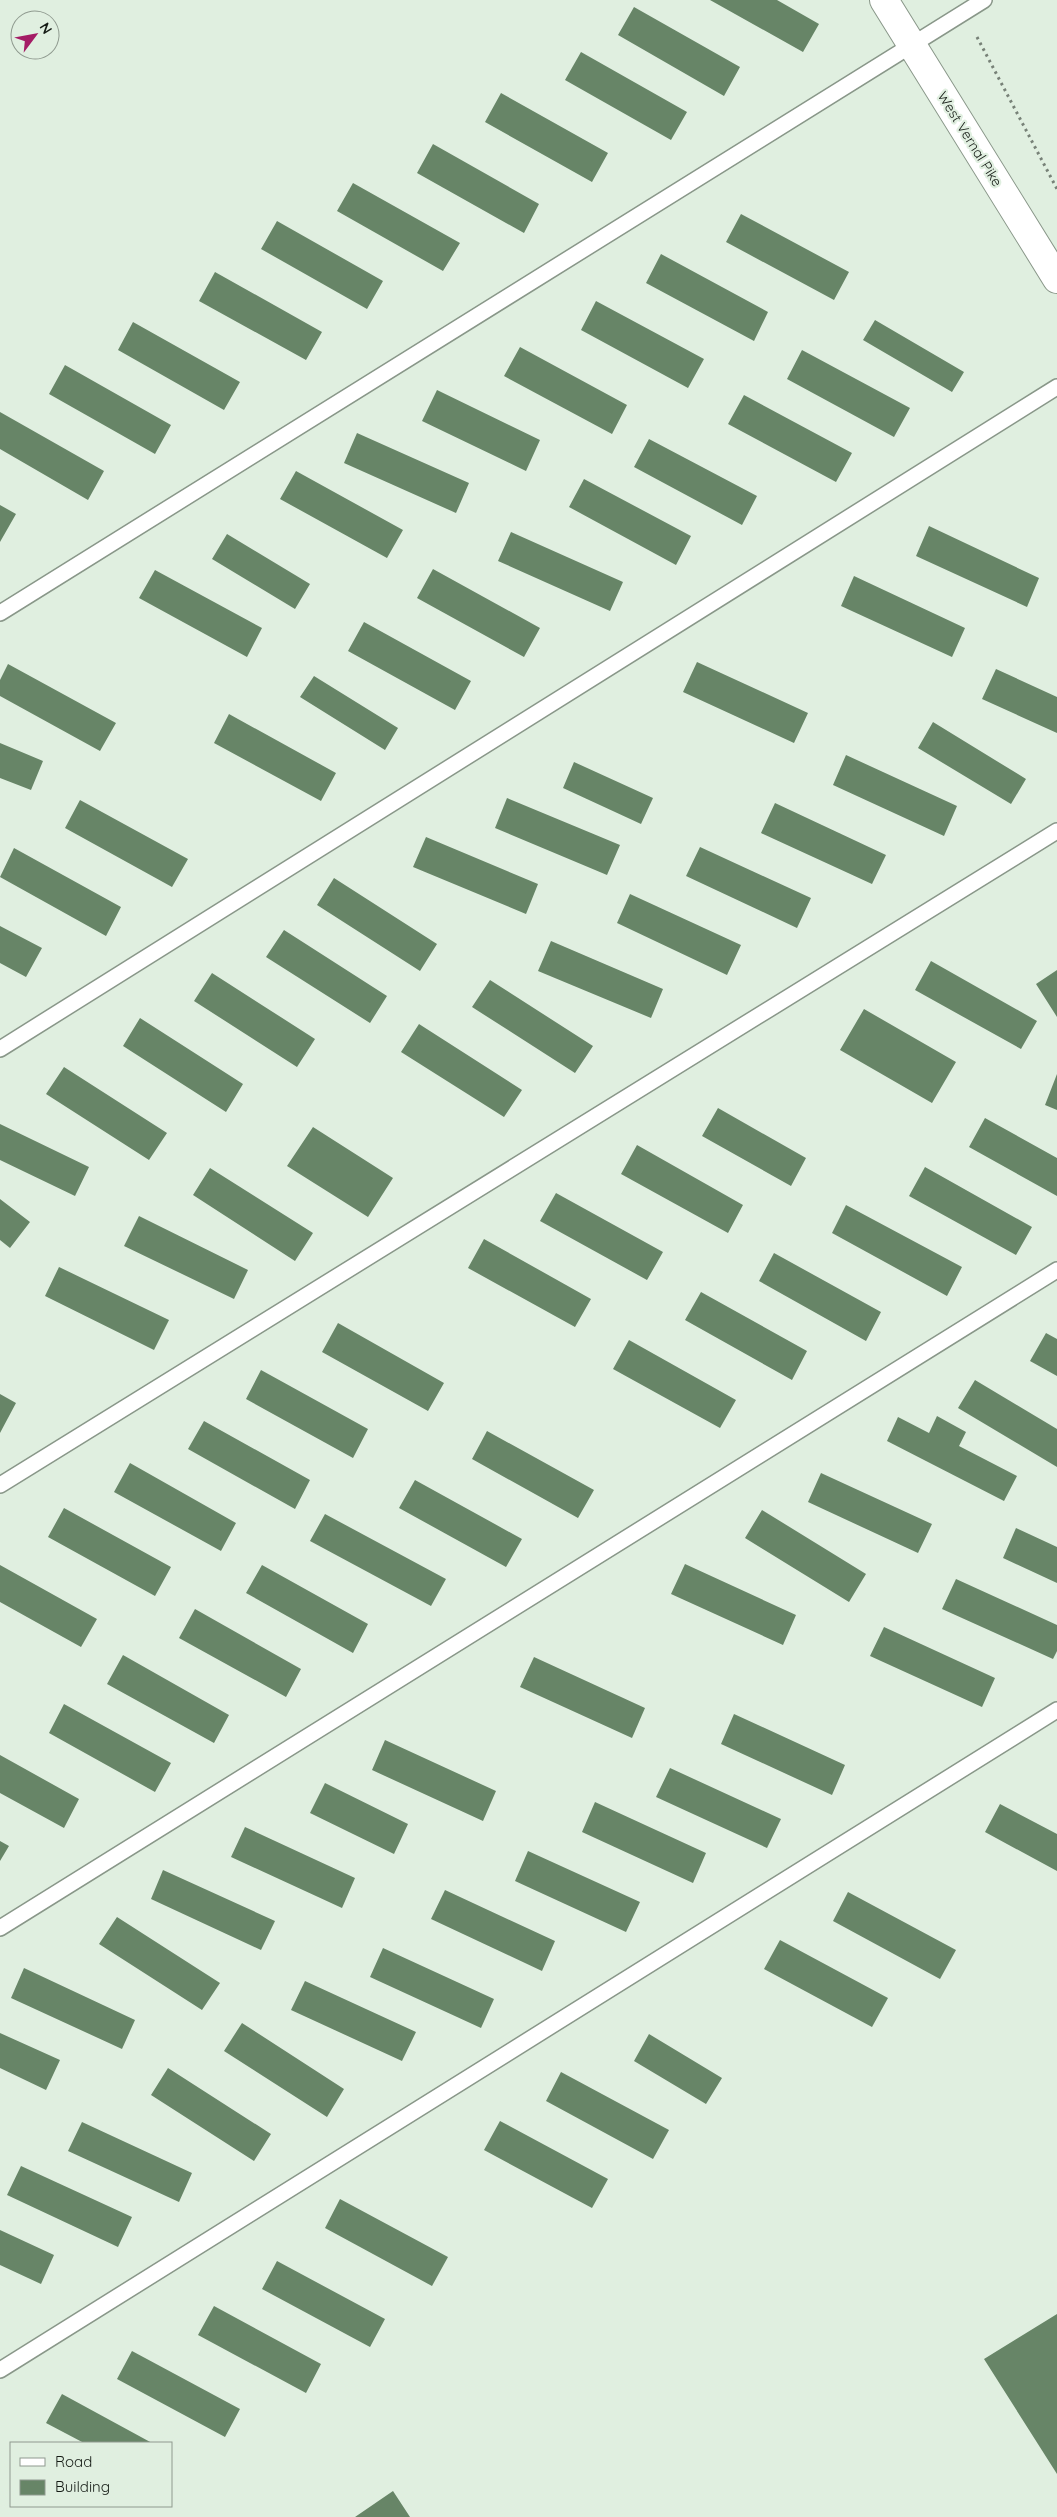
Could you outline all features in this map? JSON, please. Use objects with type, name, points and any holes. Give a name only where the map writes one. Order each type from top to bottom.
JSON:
[{"type":"main road","name":"West Vernal Pike","points":[[884,0],[1057,279]]},
{"type":"lane","points":[[0,613],[984,0]]},
{"type":"lane","points":[[0,1049],[1057,387]]},
{"type":"lane","points":[[0,1485],[1057,831]]},
{"type":"lane","points":[[0,1928],[1057,1270]]},
{"type":"lane","points":[[0,2370],[1057,1710]]},
{"type":"path","points":[[964,13],[1057,189]]},
{"type":"building","points":[[710,0],[777,0],[819,24],[803,52]]},
{"type":"building","points":[[634,7],[740,67],[724,96],[618,35]]},
{"type":"building","points":[[581,52],[687,112],[671,140],[565,80]]},
{"type":"building","points":[[501,93],[608,153],[592,182],[485,122]]},
{"type":"building","points":[[433,144],[539,204],[524,233],[417,173]]},
{"type":"building","points":[[353,183],[460,243],[443,271],[337,211]]},
{"type":"building","points":[[741,214],[849,272],[834,300],[726,242]]},
{"type":"building","points":[[277,221],[383,281],[367,309],[261,249]]},
{"type":"building","points":[[661,254],[768,312],[754,341],[646,283]]},
{"type":"building","points":[[215,272],[322,332],[306,360],[199,301]]},
{"type":"building","points":[[596,301],[704,359],[688,388],[581,330]]},
{"type":"building","points":[[875,320],[964,372],[952,392],[863,340]]},
{"type":"building","points":[[133,322],[240,382],[224,410],[118,350]]},
{"type":"building","points":[[520,347],[627,405],[612,434],[504,376]]},
{"type":"building","points":[[802,350],[910,408],[894,437],[787,379]]},
{"type":"building","points":[[65,365],[171,425],[155,454],[49,394]]},
{"type":"building","points":[[437,390],[540,440],[526,471],[422,421]]},
{"type":"building","points":[[744,395],[852,453],[836,482],[728,424]]},
{"type":"building","points":[[0,412],[104,471],[88,500],[0,449]]},
{"type":"building","points":[[357,433],[469,483],[456,513],[344,463]]},
{"type":"building","points":[[649,439],[757,496],[742,525],[634,467]]},
{"type":"building","points":[[296,471],[403,530],[387,558],[280,499]]},
{"type":"building","points":[[584,479],[691,536],[676,565],[569,507]]},
{"type":"building","points":[[0,505],[16,514],[0,542]]},
{"type":"building","points":[[929,526],[1039,578],[1027,607],[916,556]]},
{"type":"building","points":[[511,532],[623,582],[610,611],[498,561]]},
{"type":"building","points":[[227,534],[310,584],[295,609],[212,559]]},
{"type":"building","points":[[433,569],[540,628],[524,657],[417,598]]},
{"type":"building","points":[[155,570],[262,628],[247,657],[139,598]]},
{"type":"building","points":[[854,576],[965,628],[952,657],[841,606]]},
{"type":"building","points":[[364,622],[471,681],[455,710],[348,651]]},
{"type":"building","points":[[697,662],[808,713],[794,743],[683,692]]},
{"type":"building","points":[[8,664],[116,723],[100,751],[0,696],[0,680]]},
{"type":"building","points":[[996,669],[1057,697],[1057,733],[982,699]]},
{"type":"building","points":[[314,676],[398,728],[385,750],[300,697]]},
{"type":"building","points":[[229,714],[336,773],[321,801],[214,743]]},
{"type":"building","points":[[933,722],[1026,779],[1011,804],[918,748]]},
{"type":"building","points":[[0,743],[43,761],[31,790],[0,778]]},
{"type":"building","points":[[846,755],[957,806],[944,836],[833,785]]},
{"type":"building","points":[[574,762],[653,798],[641,824],[563,788]]},
{"type":"building","points":[[507,798],[620,845],[607,875],[495,828]]},
{"type":"building","points":[[80,800],[188,859],[172,887],[65,828]]},
{"type":"building","points":[[775,803],[886,855],[872,884],[761,833]]},
{"type":"building","points":[[426,837],[538,884],[526,914],[413,867]]},
{"type":"building","points":[[700,847],[811,898],[797,928],[686,876]]},
{"type":"building","points":[[14,848],[121,907],[106,936],[0,877]]},
{"type":"building","points":[[334,878],[437,944],[420,971],[317,905]]},
{"type":"building","points":[[630,894],[741,945],[727,975],[617,923]]},
{"type":"building","points":[[0,926],[42,948],[26,977],[0,963]]},
{"type":"building","points":[[284,930],[387,996],[370,1023],[266,957]]},
{"type":"building","points":[[551,941],[663,989],[651,1018],[538,971]]},
{"type":"building","points":[[931,961],[1037,1021],[1021,1049],[915,990]]},
{"type":"building","points":[[1057,970],[1057,1017],[1036,984]]},
{"type":"building","points":[[212,973],[315,1039],[297,1067],[194,1001]]},
{"type":"building","points":[[490,980],[593,1046],[575,1073],[472,1007]]},
{"type":"building","points":[[864,1009],[956,1062],[932,1103],[840,1050]]},
{"type":"building","points":[[140,1018],[243,1084],[226,1112],[123,1046]]},
{"type":"building","points":[[419,1024],[522,1090],[504,1117],[401,1052]]},
{"type":"building","points":[[64,1067],[167,1133],[149,1160],[46,1094]]},
{"type":"building","points":[[1057,1074],[1057,1110],[1045,1105]]},
{"type":"building","points":[[718,1108],[806,1158],[791,1186],[702,1136]]},
{"type":"building","points":[[985,1118],[1057,1158],[1057,1196],[969,1147]]},
{"type":"building","points":[[0,1124],[89,1167],[75,1196],[0,1160]]},
{"type":"building","points":[[313,1127],[393,1178],[368,1217],[287,1166]]},
{"type":"building","points":[[637,1145],[743,1205],[728,1233],[621,1174]]},
{"type":"building","points":[[925,1167],[1032,1227],[1016,1255],[909,1196]]},
{"type":"building","points":[[210,1168],[313,1233],[295,1261],[193,1195]]},
{"type":"building","points":[[556,1193],[663,1252],[647,1280],[540,1221]]},
{"type":"building","points":[[0,1199],[30,1222],[10,1248],[0,1240]]},
{"type":"building","points":[[846,1205],[962,1267],[947,1296],[832,1233]]},
{"type":"building","points":[[139,1216],[248,1270],[234,1299],[124,1246]]},
{"type":"building","points":[[484,1239],[591,1299],[575,1327],[468,1268]]},
{"type":"building","points":[[774,1253],[881,1312],[866,1341],[759,1281]]},
{"type":"building","points":[[59,1267],[169,1320],[154,1350],[45,1296]]},
{"type":"building","points":[[701,1292],[807,1351],[792,1380],[685,1320]]},
{"type":"building","points":[[338,1323],[444,1383],[428,1411],[322,1352]]},
{"type":"building","points":[[1046,1333],[1057,1339],[1057,1376],[1030,1361]]},
{"type":"building","points":[[629,1340],[736,1400],[720,1428],[613,1369]]},
{"type":"building","points":[[261,1370],[368,1429],[353,1458],[246,1399]]},
{"type":"building","points":[[975,1380],[1057,1429],[1057,1467],[958,1408]]},
{"type":"building","points":[[0,1394],[16,1403],[0,1433]]},
{"type":"building","points":[[937,1416],[966,1432],[959,1446],[1017,1476],[1004,1501],[887,1441],[898,1417],[929,1433]]},
{"type":"building","points":[[204,1421],[310,1480],[295,1509],[188,1449]]},
{"type":"building","points":[[487,1431],[594,1490],[578,1518],[472,1459]]},
{"type":"building","points":[[130,1463],[236,1523],[221,1551],[114,1492]]},
{"type":"building","points":[[821,1473],[932,1524],[918,1553],[808,1502]]},
{"type":"building","points":[[415,1480],[522,1539],[506,1567],[399,1508]]},
{"type":"building","points":[[64,1508],[171,1567],[155,1596],[48,1537]]},
{"type":"building","points":[[762,1510],[866,1574],[849,1602],[745,1538]]},
{"type":"building","points":[[325,1514],[446,1579],[431,1606],[310,1541]]},
{"type":"building","points":[[1016,1528],[1057,1547],[1057,1583],[1003,1558]]},
{"type":"building","points":[[685,1564],[796,1615],[783,1645],[671,1594]]},
{"type":"building","points":[[0,1565],[97,1619],[81,1647],[0,1602]]},
{"type":"building","points":[[262,1565],[368,1624],[353,1653],[246,1593]]},
{"type":"building","points":[[956,1579],[1057,1625],[1057,1651],[1053,1659],[942,1609]]},
{"type":"building","points":[[195,1609],[301,1669],[286,1697],[179,1638]]},
{"type":"building","points":[[884,1627],[995,1678],[982,1707],[870,1656]]},
{"type":"building","points":[[123,1655],[229,1715],[214,1743],[107,1684]]},
{"type":"building","points":[[534,1657],[645,1708],[632,1738],[520,1687]]},
{"type":"building","points":[[64,1704],[171,1763],[155,1792],[49,1733]]},
{"type":"building","points":[[734,1714],[845,1765],[832,1795],[721,1744]]},
{"type":"building","points":[[385,1740],[496,1791],[483,1821],[372,1770]]},
{"type":"building","points":[[0,1755],[79,1799],[64,1828],[0,1793]]},
{"type":"building","points":[[670,1768],[781,1819],[767,1848],[656,1797]]},
{"type":"building","points":[[325,1783],[408,1824],[394,1854],[310,1813]]},
{"type":"building","points":[[595,1802],[706,1853],[693,1883],[582,1832]]},
{"type":"building","points":[[1000,1804],[1057,1834],[1057,1871],[985,1832]]},
{"type":"building","points":[[245,1827],[355,1878],[342,1908],[231,1857]]},
{"type":"building","points":[[0,1841],[9,1846],[0,1861]]},
{"type":"building","points":[[528,1851],[640,1902],[626,1932],[515,1881]]},
{"type":"building","points":[[163,1870],[275,1921],[261,1950],[151,1899]]},
{"type":"building","points":[[445,1890],[555,1941],[542,1971],[431,1919]]},
{"type":"building","points":[[848,1892],[956,1950],[940,1979],[833,1921]]},
{"type":"building","points":[[117,1917],[220,1983],[202,2010],[99,1944]]},
{"type":"building","points":[[780,1940],[888,1998],[872,2027],[764,1969]]},
{"type":"building","points":[[383,1948],[494,1999],[481,2028],[370,1977]]},
{"type":"building","points":[[24,1968],[135,2020],[122,2049],[11,1998]]},
{"type":"building","points":[[305,1981],[416,2032],[402,2061],[291,2010]]},
{"type":"building","points":[[242,2023],[344,2089],[327,2117],[224,2051]]},
{"type":"building","points":[[0,2033],[60,2060],[46,2090],[0,2068]]},
{"type":"building","points":[[649,2034],[722,2078],[706,2104],[634,2061]]},
{"type":"building","points":[[168,2068],[271,2134],[254,2161],[151,2095]]},
{"type":"building","points":[[561,2072],[669,2130],[653,2159],[546,2101]]},
{"type":"building","points":[[500,2121],[608,2179],[592,2208],[484,2150]]},
{"type":"building","points":[[82,2122],[192,2173],[179,2202],[68,2151]]},
{"type":"building","points":[[21,2166],[132,2217],[118,2247],[7,2195]]},
{"type":"building","points":[[340,2199],[448,2257],[432,2286],[325,2228]]},
{"type":"building","points":[[0,2230],[54,2255],[41,2284],[0,2265]]},
{"type":"building","points":[[277,2261],[385,2319],[370,2347],[262,2289]]},
{"type":"building","points":[[214,2306],[321,2364],[306,2393],[198,2335]]},
{"type":"building","points":[[1057,2314],[1057,2474],[984,2359]]},
{"type":"building","points":[[132,2351],[240,2409],[225,2437],[117,2379]]},
{"type":"building","points":[[62,2394],[150,2442],[82,2442],[46,2423]]},
{"type":"building","points":[[393,2491],[410,2517],[355,2517]]}]
